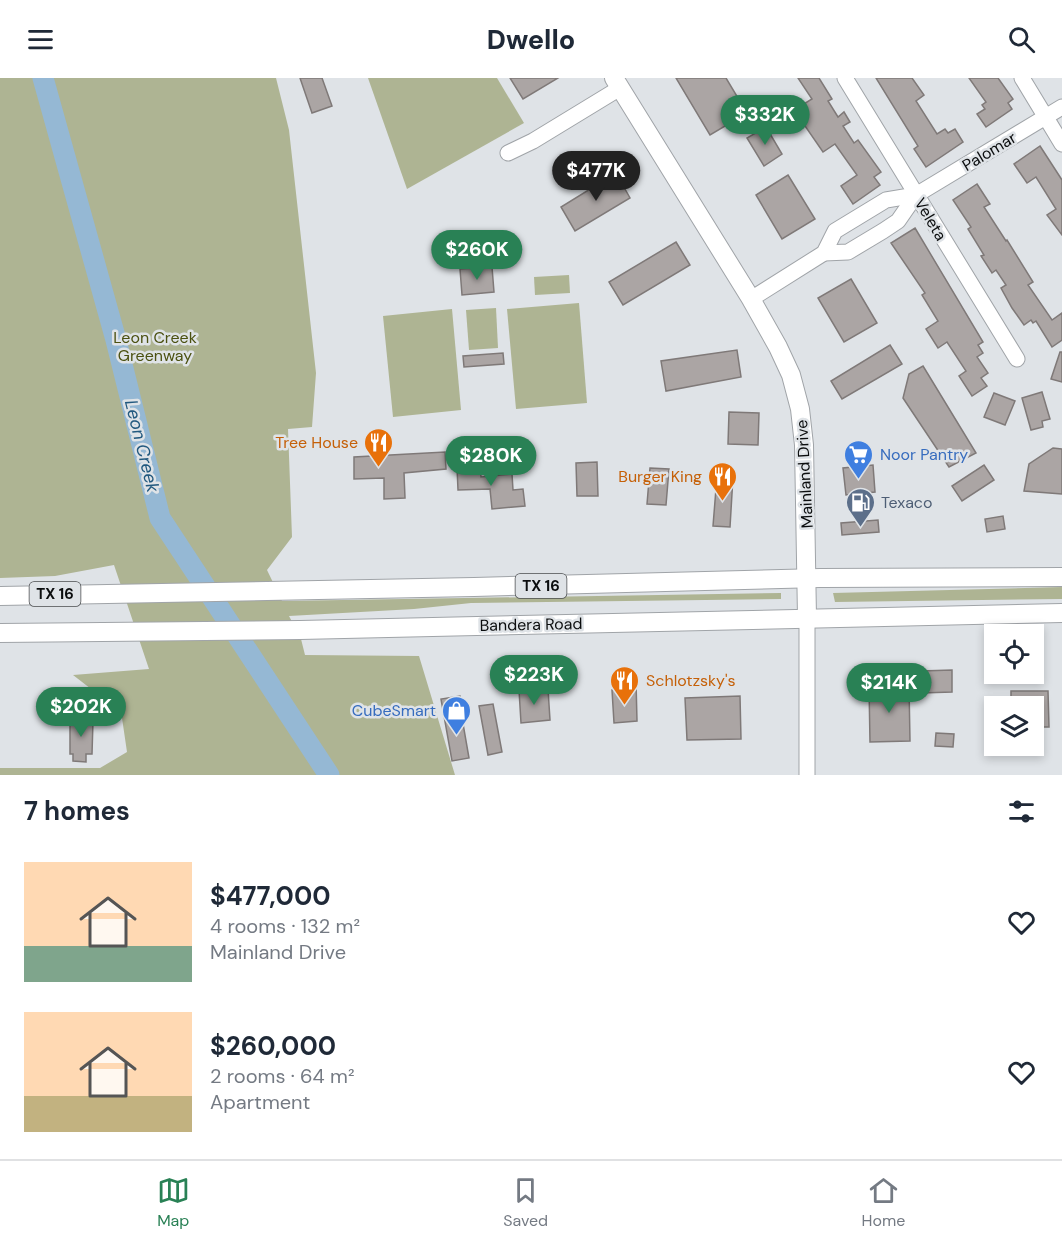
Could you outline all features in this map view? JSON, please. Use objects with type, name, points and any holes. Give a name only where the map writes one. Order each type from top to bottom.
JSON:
[{"type":"main road","name":"Mainland Drive","points":[[617,83],[751,299],[791,375],[800,409],[806,471],[807,617]]},
{"type":"main road","name":"TX 16","points":[[0,596],[474,588],[807,579],[1062,577]]},
{"type":"main road","name":"Bandera Road","points":[[0,633],[300,630],[1062,613]]},
{"type":"street","name":"Veleta","points":[[845,78],[1017,359]]},
{"type":"street","points":[[1022,78],[1062,144]]},
{"type":"street","points":[[508,153],[533,141],[617,83]]},
{"type":"street","name":"Palomar","points":[[824,253],[835,231],[886,200],[916,195],[1062,107]]},
{"type":"street","name":"Palomar","points":[[751,299],[824,253],[848,252],[883,231],[898,221],[916,195]]},
{"type":"street","points":[[870,210],[883,231]]},
{"type":"street","name":"Mainland Drive","points":[[807,617],[807,775]]},
{"type":"green space","name":"Leon Creek Greenway","points":[[0,78],[276,78],[289,130],[316,373],[312,427],[288,429],[292,537],[267,570],[282,601],[781,593],[781,599],[471,603],[414,609],[289,616],[301,639],[305,655],[419,656],[455,775],[0,775],[0,768],[100,768],[127,752],[122,718],[73,675],[149,669],[114,565],[55,576],[0,578]]},
{"type":"green space","points":[[368,78],[497,78],[524,123],[407,189]]},
{"type":"green space","points":[[569,275],[570,293],[535,295],[534,277]]},
{"type":"green space","points":[[579,303],[587,403],[516,409],[507,309]]},
{"type":"green space","points":[[496,308],[498,348],[469,350],[466,310]]},
{"type":"green space","points":[[452,309],[461,410],[393,417],[383,316]]},
{"type":"green space","points":[[1062,587],[1062,599],[835,602],[833,593]]},
{"type":"building","points":[[300,78],[322,78],[332,106],[312,113]]},
{"type":"building","points":[[510,78],[558,78],[523,99]]},
{"type":"building","points":[[676,78],[726,78],[747,113],[710,135]]},
{"type":"building","points":[[798,78],[819,78],[832,99],[828,101],[838,117],[844,112],[850,122],[843,126],[854,143],[858,140],[881,172],[874,177],[880,185],[853,204],[841,186],[857,175],[835,144],[823,152],[794,110],[812,99]]},
{"type":"building","points":[[876,78],[912,78],[924,95],[916,101],[937,134],[945,129],[948,133],[955,129],[963,142],[926,167],[914,149],[918,146]]},
{"type":"building","points":[[969,78],[998,78],[1013,99],[1008,103],[1012,109],[986,127],[977,114],[985,109],[982,105],[986,102]]},
{"type":"building","points":[[766,127],[782,154],[764,166],[747,138]]},
{"type":"building","points":[[1040,146],[1062,180],[1062,235],[1047,215],[1056,209],[1036,177],[1027,183],[1014,164]]},
{"type":"building","points":[[616,173],[630,198],[575,231],[561,207]]},
{"type":"building","points":[[788,175],[815,219],[782,239],[756,195]]},
{"type":"building","points":[[977,184],[990,204],[984,207],[1033,282],[1028,285],[1052,320],[1062,313],[1062,340],[1052,347],[1036,321],[1033,323],[1031,320],[1024,325],[1012,308],[1001,288],[1006,285],[996,270],[992,273],[981,256],[984,255],[968,229],[971,227],[953,200]]},
{"type":"building","points":[[915,228],[983,342],[978,345],[983,353],[977,357],[988,373],[981,378],[987,386],[972,396],[959,376],[966,371],[947,342],[938,348],[926,329],[938,321],[922,295],[925,293],[891,243]]},
{"type":"building","points":[[676,242],[690,265],[623,305],[609,282]]},
{"type":"building","points":[[492,267],[494,292],[462,295],[460,269]]},
{"type":"building","points":[[851,279],[877,323],[844,342],[818,298]]},
{"type":"building","points":[[890,345],[902,364],[842,399],[831,381]]},
{"type":"building","points":[[737,350],[741,377],[666,391],[661,361]]},
{"type":"building","points":[[1060,352],[1062,352],[1062,382],[1051,379]]},
{"type":"building","points":[[503,353],[504,364],[464,367],[463,356]]},
{"type":"building","points":[[923,366],[976,453],[949,467],[903,398],[909,374]]},
{"type":"building","points":[[1042,392],[1050,419],[1042,421],[1043,427],[1031,430],[1022,398]]},
{"type":"building","points":[[994,393],[1015,401],[1005,425],[984,417]]},
{"type":"building","points":[[729,412],[759,413],[758,445],[728,444]]},
{"type":"building","points":[[1053,448],[1062,449],[1062,494],[1024,491],[1029,464]]},
{"type":"building","name":"Tree House","points":[[445,452],[446,469],[404,473],[405,498],[384,499],[384,478],[354,479],[354,457]]},
{"type":"building","points":[[597,462],[598,496],[577,496],[576,463]]},
{"type":"building","name":"Noor Pantry","points":[[873,465],[875,492],[846,495],[843,468]]},
{"type":"building","points":[[984,465],[994,480],[962,501],[952,486]]},
{"type":"building","points":[[480,466],[481,477],[512,474],[513,490],[523,489],[525,506],[492,509],[490,489],[458,490],[457,467]]},
{"type":"building","points":[[650,468],[669,469],[666,505],[647,504]]},
{"type":"building","name":"Burger King","points":[[717,476],[733,477],[730,527],[713,526]]},
{"type":"building","points":[[1003,516],[1005,529],[987,532],[985,519]]},
{"type":"building","name":"Texaco","points":[[878,520],[879,532],[842,535],[841,523]]},
{"type":"building","points":[[952,670],[952,692],[921,693],[921,671]]},
{"type":"building","name":"Schlotzsky's","points":[[636,681],[637,721],[614,723],[612,690],[619,690],[618,682]]},
{"type":"building","points":[[869,686],[909,686],[910,741],[870,742]]},
{"type":"building","points":[[548,689],[550,720],[521,723],[519,690]]},
{"type":"building","points":[[1011,691],[1048,691],[1049,727],[1044,727],[1044,696],[1011,696]]},
{"type":"building","points":[[460,696],[469,758],[452,761],[441,699]]},
{"type":"building","points":[[740,696],[741,739],[687,740],[685,698]]},
{"type":"building","points":[[493,704],[502,752],[488,755],[479,706]]},
{"type":"building","points":[[70,716],[81,716],[81,721],[93,721],[92,754],[86,754],[86,762],[73,761],[73,754],[70,754]]},
{"type":"building","points":[[936,733],[954,734],[953,747],[935,746]]},
{"type":"waterway","name":"Leon Creek","points":[[43,78],[116,340],[160,518],[329,775]]},
{"type":"place","name":"Tree House","points":[[379,468]]},
{"type":"place","name":"Noor Pantry","points":[[859,480]]},
{"type":"place","name":"Burger King","points":[[723,502]]},
{"type":"place","name":"Texaco","points":[[860,528]]},
{"type":"place","name":"Schlotzsky's","points":[[625,706]]},
{"type":"place","name":"CubeSmart","points":[[457,736]]}]
